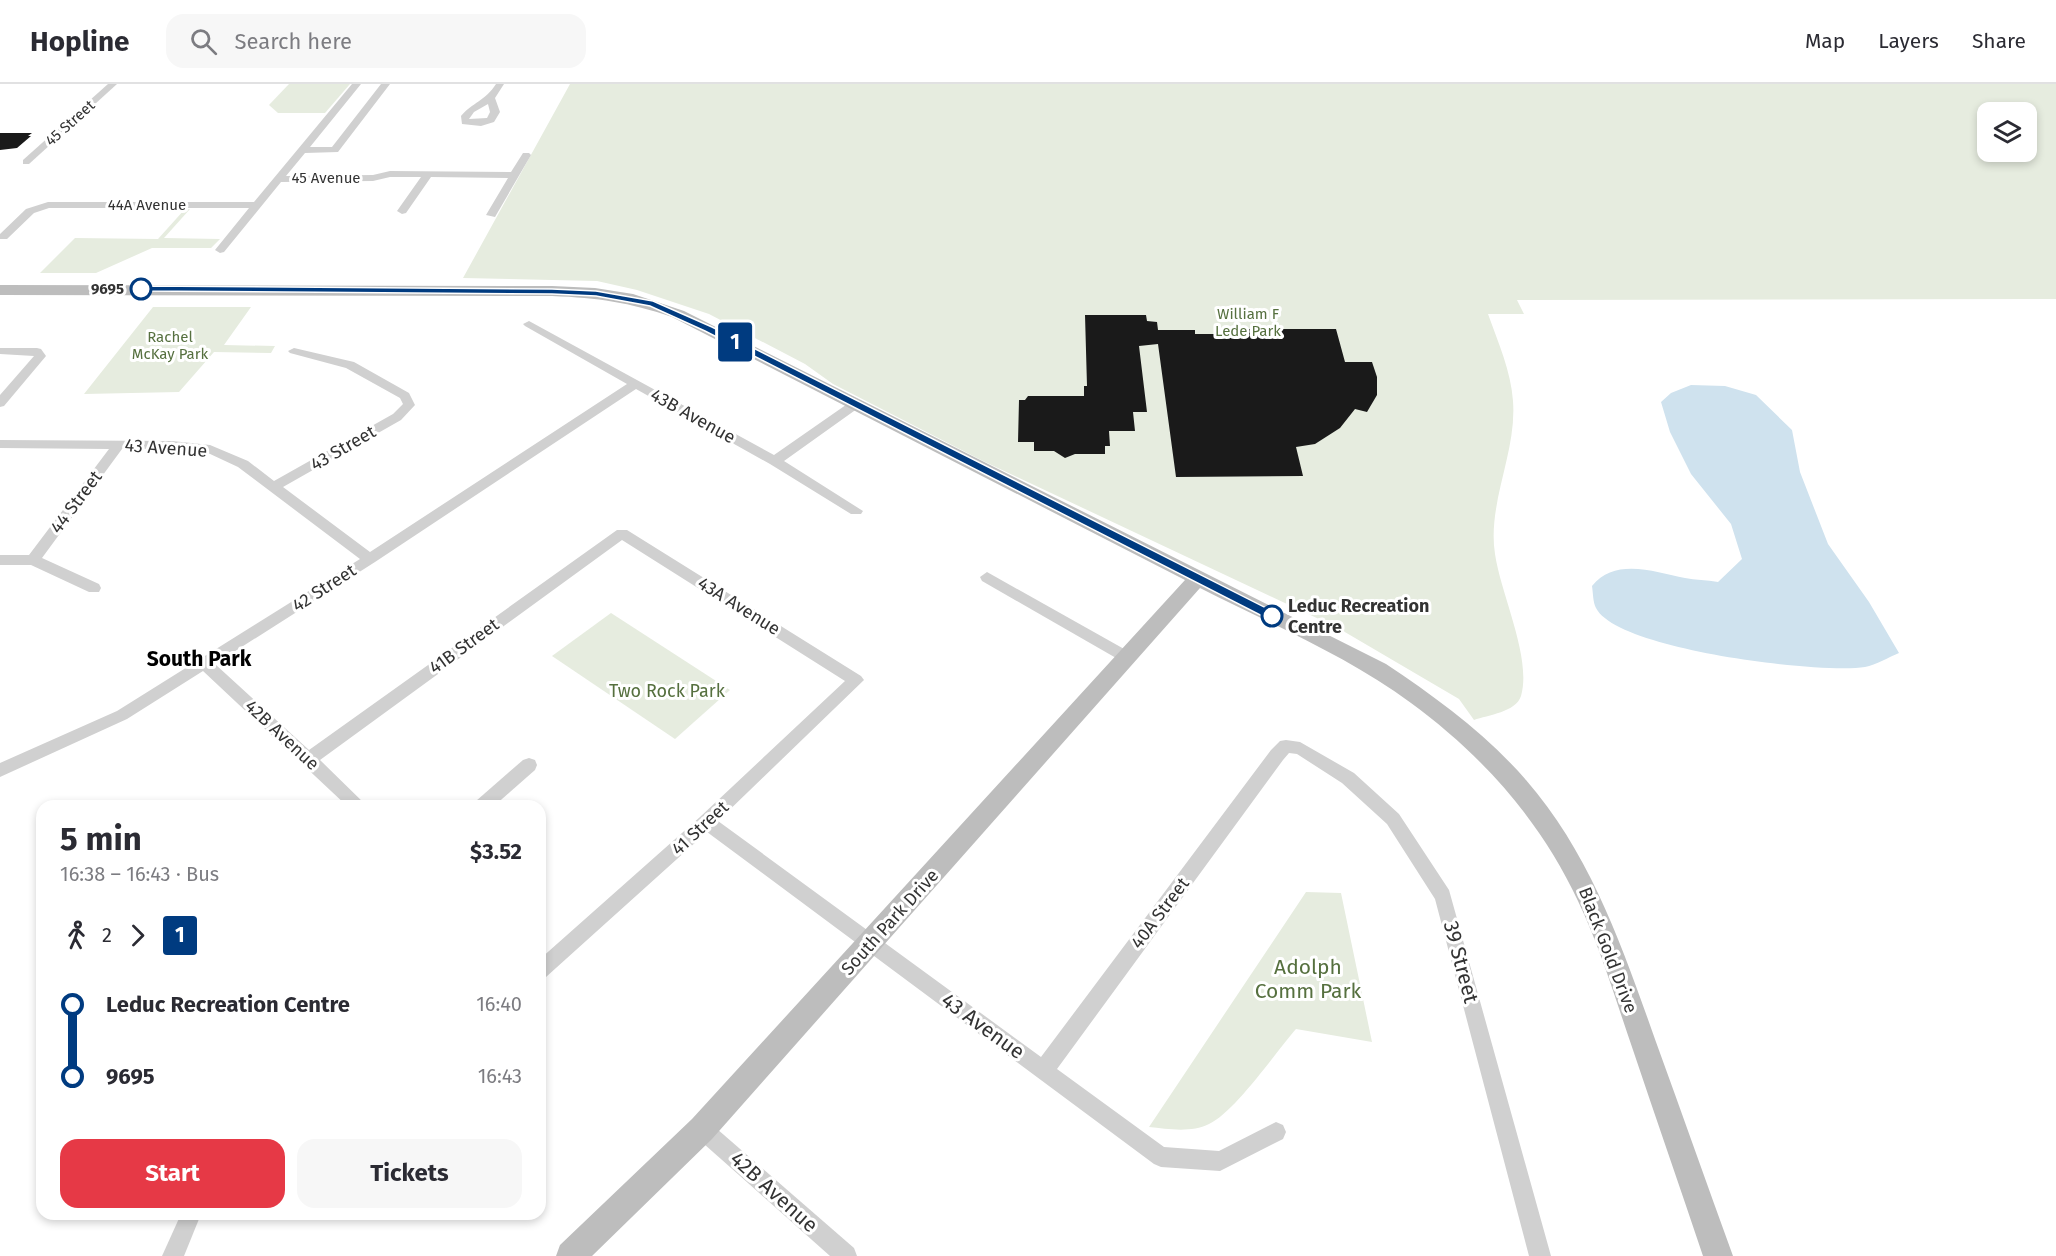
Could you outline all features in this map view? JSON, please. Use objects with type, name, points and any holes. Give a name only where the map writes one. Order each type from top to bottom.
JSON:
[{"type":"main road","name":"Black Gold Drive","points":[[0,290],[324,289],[596,293],[653,304],[678,314],[856,403],[1378,670],[1440,712],[1476,741],[1536,808],[1554,835],[1593,903],[1718,1256]]},
{"type":"main road","name":"South Park Drive","points":[[571,1256],[702,1129],[871,944],[1198,578]]},
{"type":"street","name":"45 Street","points":[[26,162],[113,84]]},
{"type":"street","points":[[220,250],[357,84]]},
{"type":"street","points":[[303,150],[334,150],[386,84]]},
{"type":"street","points":[[491,98],[500,84]]},
{"type":"street","points":[[491,215],[526,155]]},
{"type":"street","name":"45 Avenue","points":[[279,178],[374,178],[390,174],[514,175]]},
{"type":"street","points":[[402,211],[428,174]]},
{"type":"street","name":"44A Avenue","points":[[3,237],[37,208],[48,205],[258,205]]},
{"type":"street","name":"43B Avenue","points":[[529,324],[775,461],[856,511]]},
{"type":"street","points":[[0,351],[39,353],[36,363],[0,403]]},
{"type":"street","name":"43 Street","points":[[274,488],[397,417],[409,405],[405,396],[350,365],[294,351]]},
{"type":"street","name":"42 Street","points":[[0,770],[122,715],[370,559],[635,384]]},
{"type":"street","points":[[775,461],[856,403]]},
{"type":"street","name":"43 Avenue","points":[[0,444],[172,445],[210,449],[235,459],[370,559]]},
{"type":"street","name":"44 Street","points":[[33,560],[119,444]]},
{"type":"street","name":"43A Avenue","points":[[622,533],[856,680]]},
{"type":"street","name":"41B Street","points":[[307,759],[622,533]]},
{"type":"street","points":[[0,560],[33,560],[94,588]]},
{"type":"street","points":[[987,577],[1128,658]]},
{"type":"street","name":"42B Avenue","points":[[205,664],[352,800]]},
{"type":"street","name":"41 Street","points":[[546,966],[706,822],[856,680]]},
{"type":"street","name":"39 Street","points":[[1277,756],[1286,746],[1300,748],[1348,778],[1393,819],[1443,896],[1540,1256]]},
{"type":"street","name":"40A Street","points":[[1044,1070],[1277,756]]},
{"type":"street","points":[[489,800],[529,765]]},
{"type":"street","name":"43 Avenue","points":[[706,822],[1161,1157],[1220,1161],[1276,1132]]},
{"type":"street","name":"42B Avenue","points":[[702,1129],[846,1256]]},
{"type":"street","points":[[173,1256],[192,1220]]},
{"type":"green space","points":[[289,84],[350,84],[325,113],[278,113],[269,105]]},
{"type":"green space","name":"William F Lede Park","points":[[570,84],[2056,84],[2056,299],[1517,300],[1524,314],[1488,314],[1507,368],[1512,390],[1511,440],[1498,497],[1494,535],[1498,570],[1519,645],[1523,681],[1521,696],[1514,706],[1474,720],[1459,699],[1338,628],[983,461],[833,384],[805,364],[709,314],[637,290],[597,281],[463,278]]},
{"type":"green space","points":[[185,209],[190,209],[164,238],[220,239],[211,248],[152,248],[96,273],[40,273],[75,238],[158,239]]},
{"type":"green space","name":"Rachel McKay Park","points":[[153,307],[251,307],[224,345],[275,346],[271,353],[214,352],[179,392],[84,394]]},
{"type":"green space","name":"Two Rock Park","points":[[611,613],[730,690],[675,739],[552,656]]},
{"type":"green space","name":"Adolph Comm Park","points":[[1306,892],[1341,893],[1372,1042],[1296,1029],[1242,1095],[1219,1118],[1195,1129],[1149,1127]]},
{"type":"water","points":[[1691,385],[1725,386],[1756,395],[1792,430],[1800,472],[1828,544],[1869,602],[1899,653],[1865,667],[1841,668],[1807,667],[1721,656],[1641,636],[1612,623],[1596,608],[1592,586],[1601,577],[1612,572],[1624,569],[1648,570],[1689,579],[1718,582],[1742,559],[1731,524],[1691,474],[1670,432],[1661,402],[1671,393]]},
{"type":"building","points":[[0,133],[32,133],[17,148],[0,150]]},
{"type":"building","points":[[1085,315],[1146,315],[1147,321],[1157,322],[1158,330],[1195,330],[1195,334],[1237,334],[1236,329],[1336,329],[1345,362],[1372,362],[1377,377],[1377,395],[1367,412],[1355,409],[1340,428],[1315,444],[1296,447],[1303,476],[1176,477],[1158,344],[1139,346],[1147,412],[1133,412],[1135,431],[1109,431],[1110,446],[1105,446],[1105,454],[1075,454],[1065,458],[1054,451],[1034,451],[1034,442],[1018,442],[1019,400],[1025,400],[1028,396],[1084,396],[1084,386],[1087,386]]},
{"type":"bus line","name":"1","points":[[141,289],[552,291],[596,293],[653,304],[678,314],[856,403],[1272,616]]},
{"type":"place","name":"9695","points":[[141,289]]},
{"type":"place","name":"Leduc Recreation Centre","points":[[1272,616]]},
{"type":"district","name":"South Park","points":[[199,659]]}]
